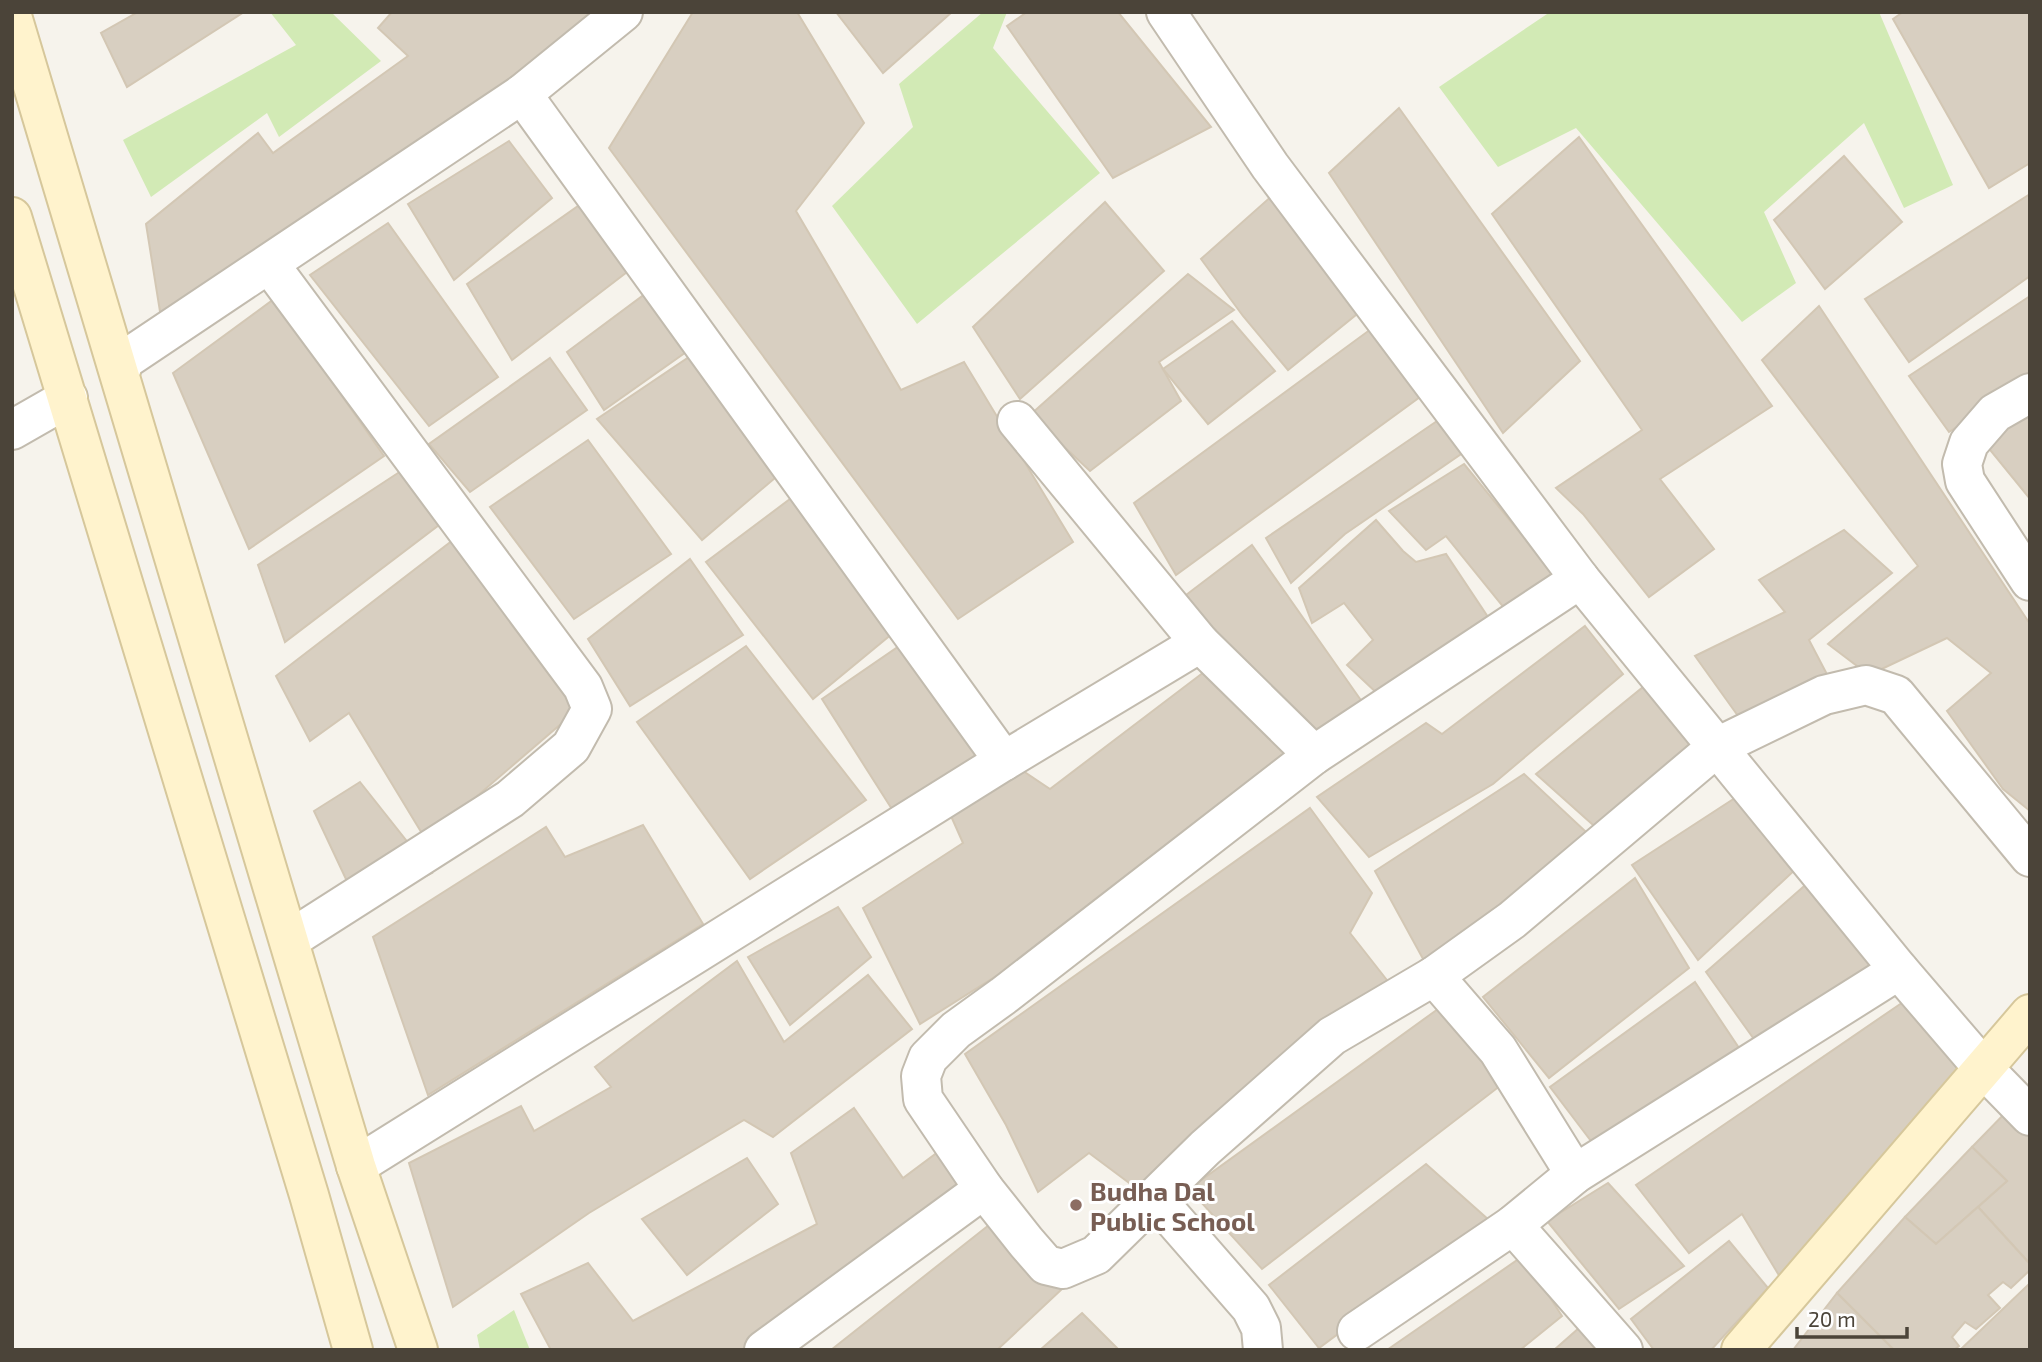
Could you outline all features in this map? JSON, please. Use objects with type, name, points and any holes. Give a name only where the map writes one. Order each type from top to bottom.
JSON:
[{"type":"main road","points":[[12,16],[120,366],[356,1166],[418,1350]]},
{"type":"main road","points":[[12,217],[309,1195],[353,1350]]},
{"type":"main road","points":[[1741,1350],[2030,1014]]},
{"type":"street","points":[[120,366],[522,94],[624,12]]},
{"type":"street","points":[[1166,12],[1270,166],[1580,579],[1899,970],[1984,1069],[2030,1116]]},
{"type":"street","points":[[522,94],[1004,761]]},
{"type":"street","points":[[270,265],[583,687],[592,709],[571,747],[510,799],[289,940]]},
{"type":"street","points":[[2030,393],[1995,413],[1969,443],[1962,464],[1965,481],[2030,581]]},
{"type":"street","points":[[12,430],[68,398]]},
{"type":"street","points":[[1017,421],[1200,643],[1314,755]]},
{"type":"street","points":[[1580,579],[1314,755],[956,1030],[928,1058],[921,1076],[923,1099],[984,1189],[1046,1265],[1063,1269],[1096,1255],[1278,1081],[1332,1035],[1434,976],[1513,920],[1717,747],[1824,695],[1866,685],[1896,695],[2030,857]]},
{"type":"street","points":[[356,1166],[1004,761],[1200,643]]},
{"type":"street","points":[[1357,1331],[1513,1225],[1575,1174],[1899,970]]},
{"type":"street","points":[[1434,976],[1498,1050],[1575,1174]]},
{"type":"street","points":[[764,1350],[984,1189]]},
{"type":"street","points":[[1155,1198],[1251,1308],[1261,1328],[1263,1350]]},
{"type":"street","points":[[1513,1225],[1623,1350]]},
{"type":"green space","points":[[270,12],[331,12],[381,61],[279,137],[267,113],[151,197],[123,140],[296,45]]},
{"type":"green space","points":[[983,12],[1007,12],[993,48],[1100,173],[917,324],[832,206],[913,127],[899,84]]},
{"type":"green space","points":[[1550,12],[1879,12],[1953,185],[1904,208],[1864,123],[1764,212],[1796,283],[1742,322],[1576,128],[1498,167],[1439,87]]},
{"type":"green space","points":[[514,1310],[530,1350],[480,1350],[477,1335]]},
{"type":"building","points":[[138,12],[244,12],[127,87],[101,33]]},
{"type":"building","points":[[392,12],[597,12],[480,101],[162,324],[146,224],[258,133],[273,153],[408,56],[378,28]]},
{"type":"building","points":[[693,12],[797,12],[864,123],[796,211],[901,390],[964,362],[1073,542],[958,619],[609,148]]},
{"type":"building","points":[[836,12],[952,12],[883,73]]},
{"type":"building","points":[[1027,12],[1118,12],[1211,127],[1113,178],[1007,26]]},
{"type":"building","points":[[1903,12],[2030,12],[2030,163],[1989,188],[1893,19]]},
{"type":"building","points":[[1399,108],[1580,361],[1503,433],[1329,173]]},
{"type":"building","points":[[1579,137],[1772,406],[1660,479],[1714,549],[1649,597],[1583,514],[1556,488],[1642,430],[1492,214]]},
{"type":"building","points":[[509,141],[552,198],[454,280],[408,204]]},
{"type":"building","points":[[1844,156],[1902,222],[1825,289],[1774,220]]},
{"type":"building","points":[[1274,194],[1362,310],[1288,370],[1243,316],[1201,259]]},
{"type":"building","points":[[2030,194],[2030,276],[1909,362],[1865,299]]},
{"type":"building","points":[[588,199],[631,269],[512,360],[467,284]]},
{"type":"building","points":[[1105,202],[1164,271],[1020,399],[973,327]]},
{"type":"building","points":[[388,223],[498,377],[429,426],[310,275]]},
{"type":"building","points":[[1188,274],[1234,310],[1159,362],[1181,401],[1090,471],[1030,415]]},
{"type":"building","points":[[649,291],[689,350],[604,410],[567,352]]},
{"type":"building","points":[[2030,296],[2030,380],[1949,432],[1909,376]]},
{"type":"building","points":[[274,299],[384,456],[249,549],[173,373]]},
{"type":"building","points":[[1819,306],[2030,624],[2030,811],[2003,789],[1947,711],[1991,673],[1947,638],[1869,675],[1828,644],[1918,566],[1762,360]]},
{"type":"building","points":[[1232,321],[1275,371],[1208,424],[1163,369]]},
{"type":"building","points":[[1371,329],[1424,394],[1176,575],[1134,503]]},
{"type":"building","points":[[698,351],[782,472],[702,540],[597,419]]},
{"type":"building","points":[[550,358],[587,410],[470,492],[429,444]]},
{"type":"building","points":[[2030,409],[2030,499],[1982,440]]},
{"type":"building","points":[[1437,421],[1464,452],[1345,534],[1291,583],[1266,538]]},
{"type":"building","points":[[588,440],[671,554],[574,619],[490,507]]},
{"type":"building","points":[[1464,464],[1561,583],[1509,614],[1446,536],[1426,550],[1389,511]]},
{"type":"building","points":[[401,471],[439,525],[285,642],[258,565]]},
{"type":"building","points":[[798,493],[893,633],[813,699],[706,562]]},
{"type":"building","points":[[1376,520],[1416,562],[1446,554],[1492,623],[1381,697],[1347,665],[1373,640],[1344,603],[1312,623],[1299,588]]},
{"type":"building","points":[[1844,530],[1892,573],[1809,640],[1830,680],[1741,720],[1695,656],[1785,612],[1759,580]]},
{"type":"building","points":[[457,537],[576,711],[426,840],[349,713],[310,741],[276,676]]},
{"type":"building","points":[[1252,545],[1365,706],[1320,742],[1182,598]]},
{"type":"building","points":[[690,559],[743,635],[630,706],[588,639]]},
{"type":"building","points":[[1585,626],[1623,674],[1493,784],[1369,857],[1317,797],[1426,723],[1442,734]]},
{"type":"building","points":[[908,640],[989,756],[895,814],[822,699]]},
{"type":"building","points":[[746,646],[866,800],[750,879],[637,722]]},
{"type":"building","points":[[1204,672],[1293,760],[1071,929],[920,1024],[863,908],[963,843],[951,816],[1020,769],[1050,789]]},
{"type":"building","points":[[1648,683],[1703,755],[1602,833],[1536,774]]},
{"type":"building","points":[[1524,774],[1601,846],[1440,990],[1375,871]]},
{"type":"building","points":[[360,782],[432,873],[360,909],[314,811]]},
{"type":"building","points":[[1735,798],[1799,866],[1698,960],[1632,865]]},
{"type":"building","points":[[1310,808],[1372,893],[1350,933],[1401,998],[1148,1197],[1089,1153],[1038,1192],[1006,1125],[965,1054]]},
{"type":"building","points":[[643,825],[703,924],[428,1095],[373,937],[546,827],[565,857]]},
{"type":"building","points":[[1635,878],[1689,968],[1549,1078],[1483,997]]},
{"type":"building","points":[[1810,881],[1884,963],[1756,1042],[1706,972]]},
{"type":"building","points":[[838,907],[871,957],[790,1025],[748,957]]},
{"type":"building","points":[[737,961],[784,1042],[868,975],[912,1029],[773,1137],[744,1120],[589,1213],[453,1307],[409,1163],[521,1106],[534,1131],[611,1087],[595,1067]]},
{"type":"building","points":[[1695,982],[1743,1054],[1591,1141],[1550,1087]]},
{"type":"building","points":[[1909,998],[1963,1065],[1780,1277],[1742,1214],[1689,1253],[1636,1185]]},
{"type":"building","points":[[1438,1009],[1509,1079],[1262,1269],[1189,1189]]},
{"type":"building","points":[[2012,1106],[2030,1126],[2030,1264],[1978,1207],[2007,1181],[1972,1147]]},
{"type":"building","points":[[854,1108],[903,1178],[946,1146],[974,1194],[750,1350],[551,1350],[521,1294],[588,1263],[633,1321],[817,1224],[791,1153]]},
{"type":"building","points":[[1972,1147],[2007,1181],[1936,1244],[1905,1217]]},
{"type":"building","points":[[747,1158],[778,1204],[687,1275],[642,1219]]},
{"type":"building","points":[[1426,1164],[1490,1221],[1319,1348],[1269,1285]]},
{"type":"building","points":[[1608,1183],[1684,1266],[1619,1309],[1547,1221]]},
{"type":"building","points":[[1978,1207],[2030,1264],[2030,1270],[2011,1288],[2003,1282],[1988,1295],[2000,1308],[1976,1329],[1965,1322],[1952,1337],[1959,1346],[1954,1350],[1894,1350],[1837,1293],[1905,1217],[1936,1244]]},
{"type":"building","points":[[994,1221],[1062,1289],[997,1350],[831,1350]]},
{"type":"building","points":[[1729,1241],[1768,1288],[1711,1350],[1654,1350],[1631,1319]]},
{"type":"building","points":[[1523,1256],[1562,1316],[1520,1350],[1387,1350]]},
{"type":"building","points":[[2030,1283],[2030,1350],[1960,1350]]},
{"type":"building","points":[[1837,1293],[1894,1350],[1793,1350]]},
{"type":"building","points":[[1082,1313],[1119,1350],[1040,1350]]},
{"type":"building","points":[[1579,1328],[1597,1350],[1554,1350]]},
{"type":"place","name":"Budha Dal Public School","points":[[1076,1205]]}]
